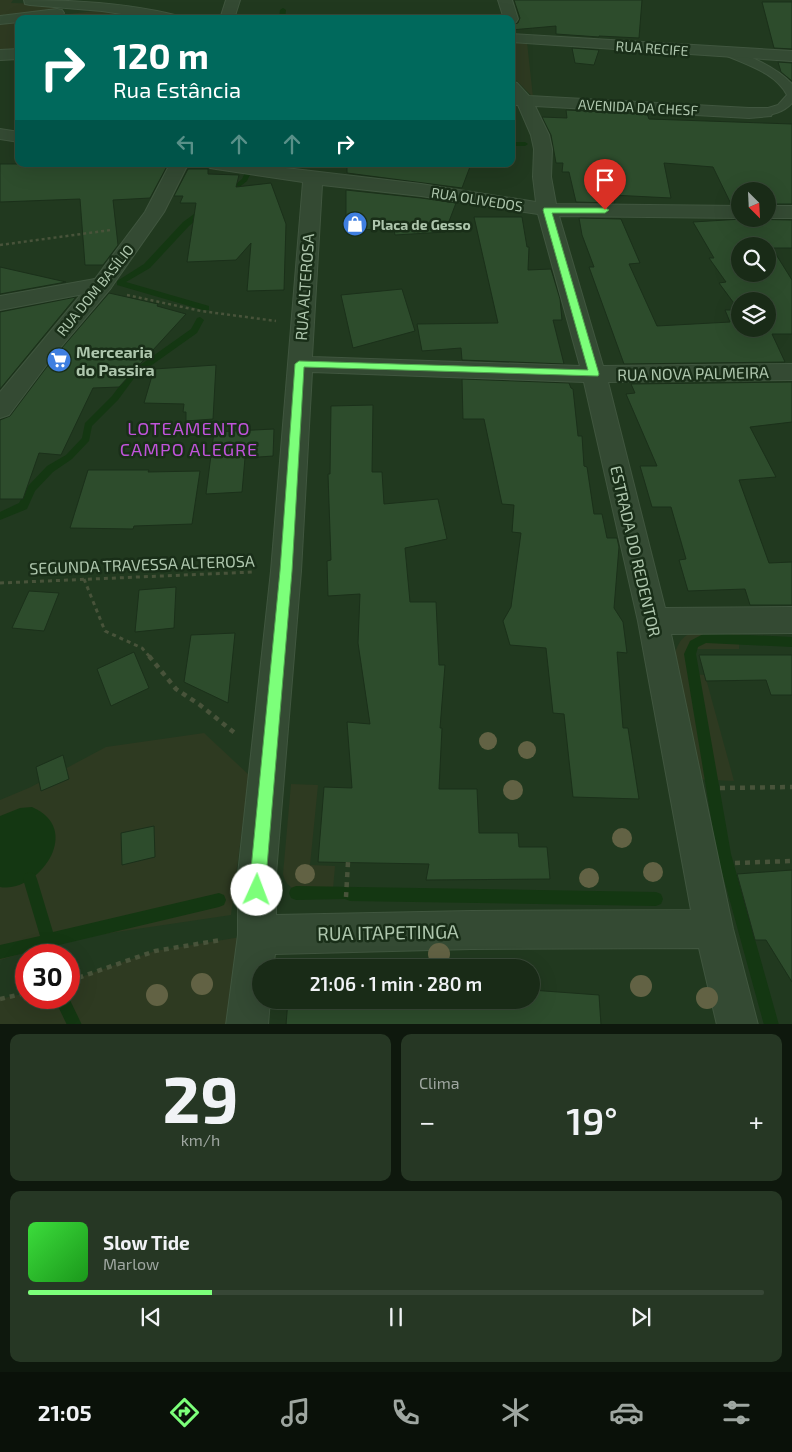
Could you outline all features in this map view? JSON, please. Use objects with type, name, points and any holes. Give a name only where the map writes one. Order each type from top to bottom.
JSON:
[{"type":"street","points":[[227,15],[233,0]]},
{"type":"street","points":[[505,0],[510,15]]},
{"type":"street","points":[[30,1],[111,6],[158,15]]},
{"type":"street","points":[[40,15],[111,6]]},
{"type":"street","points":[[0,20],[15,18]]},
{"type":"street","name":"RUA RECIFE","points":[[515,38],[792,56]]},
{"type":"street","points":[[0,55],[15,54]]},
{"type":"street","name":"AVENIDA DA CHESF","points":[[516,96],[765,112]]},
{"type":"street","name":"ESTRADA DO REDENTOR","points":[[516,96],[540,135],[542,178],[547,210],[594,374],[653,621],[714,929],[738,1024]]},
{"type":"street","points":[[0,134],[15,136]]},
{"type":"street","name":"RUA DOM BASÍLIO","points":[[0,409],[148,225],[169,188],[178,167]]},
{"type":"street","name":"RUA OLIVEDOS","points":[[236,167],[312,178],[421,190],[547,210],[731,212]]},
{"type":"street","name":"RUA ALTEROSA","points":[[247,1024],[257,935],[257,874],[286,571],[312,178]]},
{"type":"street","points":[[776,212],[792,212]]},
{"type":"street","points":[[0,304],[101,285]]},
{"type":"street","name":"RUA NOVA PALMEIRA","points":[[299,364],[594,374],[792,372]]},
{"type":"street","points":[[653,621],[792,620]]},
{"type":"street","name":"RUA ITAPETINGA","points":[[257,935],[471,930],[714,929]]},
{"type":"lane","points":[[726,52],[781,78],[791,89],[792,96],[782,107],[765,112]]},
{"type":"path","points":[[0,246],[148,225]]},
{"type":"path","points":[[101,285],[152,302],[239,318],[302,323]]},
{"type":"path","name":"SEGUNDA TRAVESSA ALTEROSA","points":[[0,583],[286,571]]},
{"type":"path","points":[[84,579],[105,631],[142,648],[176,689],[200,705],[268,759]]},
{"type":"path","points":[[732,788],[792,787]]},
{"type":"path","points":[[748,863],[792,861]]},
{"type":"path","points":[[80,976],[155,951],[257,935]]},
{"type":"path","points":[[0,999],[15,996]]},
{"type":"shaded area","points":[[0,0],[13,0],[11,3],[45,4],[59,7],[49,12],[0,18]]},
{"type":"shaded area","points":[[104,10],[137,15],[60,15]]},
{"type":"shaded area","points":[[15,20],[15,51],[0,51],[0,22]]},
{"type":"shaded area","points":[[515,41],[527,42],[533,97],[515,79]]},
{"type":"shaded area","points":[[740,631],[739,649],[692,649],[690,654],[693,674],[705,675],[734,781],[695,779],[673,659],[681,640],[691,633]]},
{"type":"shaded area","points":[[204,733],[249,775],[231,915],[76,938],[55,944],[15,944],[15,956],[0,960],[0,800],[31,787],[106,747]]},
{"type":"shaded area","points":[[291,784],[318,785],[310,865],[335,866],[333,889],[310,891],[296,889],[286,882],[283,874]]},
{"type":"shaded area","points":[[32,807],[47,817],[55,830],[55,844],[50,858],[40,871],[28,881],[14,887],[0,887],[0,816],[20,808]]},
{"type":"shaded area","points":[[241,937],[231,1024],[0,1024],[0,999],[15,996],[15,1009],[80,1009],[80,977],[155,951]]},
{"type":"building","points":[[514,0],[642,0],[639,38],[556,34],[556,26],[515,30],[515,24],[518,23],[520,18]]},
{"type":"building","points":[[762,2],[792,2],[792,49],[774,48]]},
{"type":"building","points":[[572,48],[599,50],[594,65],[575,63]]},
{"type":"building","points":[[778,62],[792,63],[792,81],[781,72]]},
{"type":"building","points":[[566,110],[647,114],[649,119],[792,124],[792,204],[776,204],[776,182],[731,182],[731,204],[713,167],[664,163],[671,198],[612,195],[615,203],[576,202],[569,172],[562,172],[563,163],[556,163],[551,135],[542,117],[567,118]]},
{"type":"building","points":[[0,164],[15,164],[15,167],[166,168],[150,198],[113,200],[118,245],[103,265],[85,265],[80,199],[0,202]]},
{"type":"building","points":[[347,167],[470,167],[462,188],[347,173]]},
{"type":"building","points":[[188,169],[208,169],[208,174],[239,175],[236,187],[271,183],[286,224],[284,290],[247,291],[251,243],[236,260],[187,262],[196,203],[180,203],[183,196],[174,196]]},
{"type":"building","points":[[346,190],[456,203],[445,232],[395,235],[394,230],[346,229]]},
{"type":"building","points":[[474,217],[522,217],[527,247],[529,247],[528,270],[551,269],[560,299],[562,320],[553,320],[564,364],[462,360],[461,348],[422,351],[417,324],[498,323]]},
{"type":"building","points":[[579,218],[621,219],[640,263],[629,264],[657,326],[730,322],[725,310],[731,310],[731,337],[773,337],[785,362],[624,364],[589,267],[594,267],[582,235]]},
{"type":"building","points":[[731,220],[731,228],[776,228],[776,220],[792,220],[792,248],[776,248],[776,237],[731,237],[731,282],[776,282],[776,254],[792,280],[792,334],[776,334],[776,292],[731,292],[731,299],[719,283],[726,282],[709,258],[714,258],[693,222]]},
{"type":"building","points":[[0,267],[66,282],[0,294]]},
{"type":"building","points":[[402,289],[415,331],[353,348],[341,295]]},
{"type":"building","points":[[109,293],[158,304],[157,306],[186,314],[119,387],[93,388],[61,455],[39,453],[23,499],[0,499],[0,420],[10,416],[55,356]]},
{"type":"building","points":[[76,297],[0,389],[0,312]]},
{"type":"building","points":[[216,365],[213,419],[186,421],[186,412],[183,412],[184,404],[144,403],[154,369]]},
{"type":"building","points":[[462,379],[569,383],[573,389],[578,436],[582,436],[584,466],[587,467],[594,514],[602,514],[607,538],[617,538],[619,547],[614,608],[623,622],[627,653],[617,652],[623,728],[628,728],[639,799],[573,797],[564,714],[553,713],[546,648],[510,645],[503,621],[511,607],[521,533],[512,532],[514,505],[502,504],[484,419],[463,419]]},
{"type":"building","points":[[792,382],[792,422],[750,427],[776,477],[739,480],[769,563],[792,562],[792,605],[750,605],[745,589],[688,591],[679,560],[686,559],[671,507],[652,507],[640,466],[657,466],[626,394],[635,393],[631,384]]},
{"type":"building","points":[[373,405],[372,472],[382,472],[384,504],[438,499],[447,539],[405,548],[410,602],[436,602],[439,665],[445,665],[440,728],[442,728],[439,789],[477,789],[479,833],[518,833],[519,847],[547,847],[550,879],[426,880],[429,864],[318,862],[324,787],[352,788],[347,722],[370,724],[358,643],[360,594],[328,596],[327,561],[331,560],[328,474],[330,474],[331,406]]},
{"type":"building","points":[[274,429],[273,456],[245,458],[242,492],[206,494],[214,432]]},
{"type":"building","points":[[88,470],[200,471],[192,524],[134,526],[133,529],[70,528]]},
{"type":"building","points":[[176,587],[174,628],[135,632],[139,590]]},
{"type":"building","points":[[29,591],[59,593],[44,631],[12,628]]},
{"type":"building","points":[[235,633],[228,703],[184,682],[191,635]]},
{"type":"building","points":[[134,652],[149,688],[111,706],[97,669]]},
{"type":"building","points":[[699,655],[792,655],[792,695],[771,695],[766,680],[706,681]]},
{"type":"building","points":[[63,755],[69,779],[41,791],[36,767]]},
{"type":"building","points":[[154,826],[155,857],[122,865],[121,833]]},
{"type":"building","points":[[792,870],[792,982],[766,940],[755,940],[737,874]]},
{"type":"building","points":[[540,991],[599,995],[601,1024],[286,1024],[287,1009],[540,1009]]},
{"type":"waterway","points":[[282,15],[283,10]]},
{"type":"waterway","points":[[515,144],[525,144]]},
{"type":"waterway","points":[[226,195],[245,180],[251,167]]},
{"type":"waterway","points":[[204,211],[186,224],[147,266],[120,283],[206,308]]},
{"type":"waterway","points":[[0,516],[23,506],[31,489],[50,469],[69,457],[86,439],[88,425],[115,398],[132,375],[194,331],[200,320]]},
{"type":"waterway","points":[[772,1024],[724,854],[690,654],[694,644],[705,638],[792,642]]},
{"type":"waterway","points":[[30,879],[48,940]]},
{"type":"waterway","points":[[296,893],[343,893]]},
{"type":"waterway","points":[[350,894],[656,899]]},
{"type":"waterway","points":[[0,952],[219,900]]},
{"type":"waterway","points":[[67,1009],[74,1024]]},
{"type":"place","name":"Placa de Gesso","points":[[355,224]]},
{"type":"place","name":"Mercearia do Passira","points":[[59,360]]},
{"type":"district","name":"LOTEAMENTO CAMPO ALEGRE","points":[[189,438]]},
{"type":"route","points":[[257,890],[286,571],[299,364],[594,374],[547,210],[605,210]]}]
